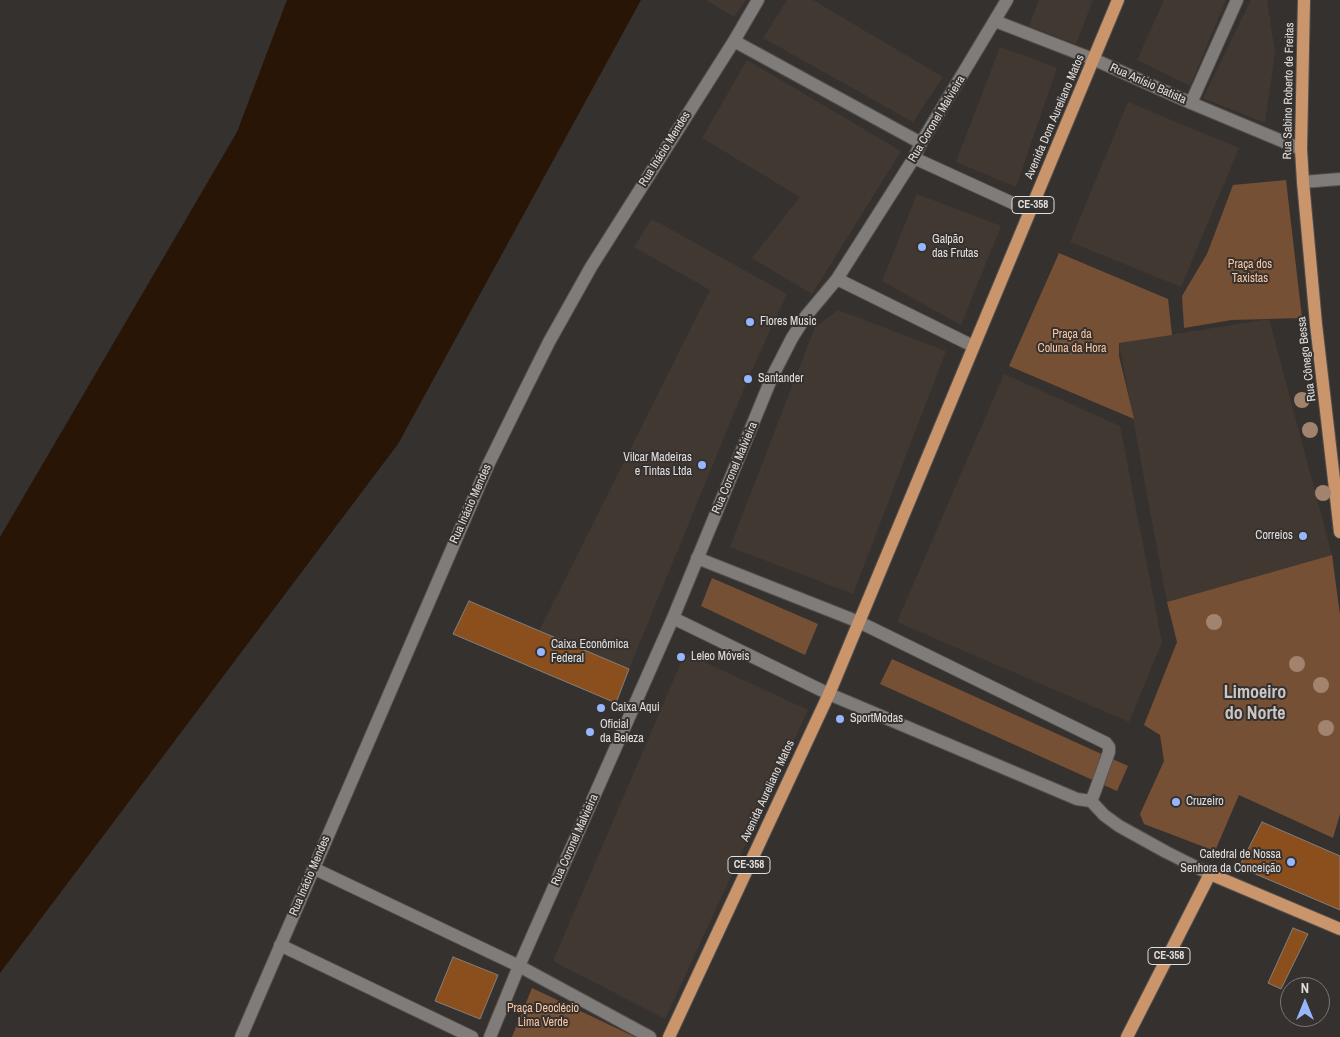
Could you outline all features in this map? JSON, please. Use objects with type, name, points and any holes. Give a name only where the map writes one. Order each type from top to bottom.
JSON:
[{"type":"main road","name":"Avenida Dom Aureliano Matos","points":[[859,622],[946,409],[1118,0]]},
{"type":"main road","name":"Rua Sabino Roberto de Freitas","points":[[1303,182],[1301,149],[1304,0]]},
{"type":"main road","name":"Rua Cônego Bessa","points":[[1303,182],[1316,324],[1340,532]]},
{"type":"main road","name":"CE-358","points":[[829,694],[859,622]]},
{"type":"main road","name":"Avenida Aureliano Matos","points":[[670,1037],[829,694]]},
{"type":"main road","name":"CE-358","points":[[1127,1037],[1210,874]]},
{"type":"main road","points":[[1210,874],[1340,929]]},
{"type":"street","name":"Rua Inácio Mendes","points":[[241,1037],[485,472],[549,342],[591,267],[758,0]]},
{"type":"street","name":"Rua Coronel Malvieira","points":[[490,1037],[519,966],[673,618],[772,377],[792,338],[806,316],[837,279],[914,158],[921,142],[1007,0]]},
{"type":"street","points":[[1191,103],[1237,0]]},
{"type":"street","name":"Rua Anísio Batista","points":[[995,21],[1093,59],[1301,149]]},
{"type":"street","points":[[734,41],[921,142]]},
{"type":"street","points":[[914,158],[1030,211]]},
{"type":"street","points":[[1303,182],[1340,179]]},
{"type":"street","points":[[837,279],[973,346]]},
{"type":"street","points":[[697,558],[859,622],[1106,743],[1109,752],[1091,801]]},
{"type":"street","points":[[673,618],[829,694],[1077,799],[1091,801],[1104,815],[1119,826],[1210,874]]},
{"type":"street","points":[[313,868],[519,966],[650,1037]]},
{"type":"street","points":[[280,945],[472,1037]]},
{"type":"shaded area","points":[[287,0],[641,0],[398,444],[0,973],[0,537],[237,132]]},
{"type":"shaded area","points":[[706,0],[746,0],[734,17]]},
{"type":"shaded area","points":[[787,0],[813,0],[943,77],[913,122],[763,38]]},
{"type":"shaded area","points":[[1039,0],[1093,0],[1076,44],[1029,26]]},
{"type":"shaded area","points":[[1164,0],[1226,0],[1190,86],[1137,60]]},
{"type":"shaded area","points":[[1251,0],[1267,0],[1275,53],[1265,123],[1203,98]]},
{"type":"shaded area","points":[[1000,47],[1057,68],[1016,187],[956,162]]},
{"type":"shaded area","points":[[747,60],[901,151],[812,294],[752,258],[800,197],[702,138]]},
{"type":"shaded area","points":[[1128,102],[1239,148],[1181,287],[1070,242]]},
{"type":"shaded area","points":[[917,194],[1001,226],[961,325],[882,281]]},
{"type":"shaded area","points":[[652,219],[787,294],[750,374],[629,669],[539,631],[710,290],[634,247]]},
{"type":"shaded area","points":[[838,310],[946,351],[853,594],[730,547],[815,327]]},
{"type":"shaded area","points":[[1269,319],[1332,555],[1167,602],[1119,343]]},
{"type":"shaded area","points":[[1004,374],[1120,426],[1162,642],[1129,722],[897,622]]},
{"type":"shaded area","points":[[685,653],[808,710],[665,1019],[553,961]]},
{"type":"green space","name":"Praça dos Taxistas","points":[[1286,180],[1302,318],[1232,320],[1184,328],[1182,296],[1207,254],[1233,185]]},
{"type":"green space","name":"Praça da Coluna da Hora","points":[[1059,253],[1168,299],[1172,335],[1119,343],[1119,356],[1134,419],[1009,366]]},
{"type":"green space","points":[[1332,555],[1340,615],[1340,814],[1333,838],[1239,795],[1215,851],[1144,824],[1140,814],[1164,761],[1160,735],[1144,725],[1177,642],[1167,602]]},
{"type":"green space","points":[[712,578],[818,624],[805,655],[701,606]]},
{"type":"green space","points":[[892,659],[1128,766],[1117,791],[880,684]]},
{"type":"green space","name":"Praça Deoclécio Lima Verde","points":[[532,988],[635,1037],[512,1037]]},
{"type":"building","name":"Caixa Econômica Federal","points":[[469,601],[629,669],[616,703],[453,634]]},
{"type":"building","name":"Catedral de Nossa Senhora da Conceição","points":[[1262,822],[1340,856],[1340,910],[1239,867]]},
{"type":"building","points":[[1293,928],[1308,934],[1287,977],[1280,977],[1280,989],[1268,983]]},
{"type":"building","points":[[453,957],[498,975],[480,1019],[435,1001]]},
{"type":"place","name":"Galpão das Frutas","points":[[922,247]]},
{"type":"place","name":"Flores Music","points":[[750,322]]},
{"type":"place","name":"Santander","points":[[748,379]]},
{"type":"place","name":"Vilcar Madeiras e Tintas Ltda","points":[[702,465]]},
{"type":"place","name":"Correios","points":[[1303,536]]},
{"type":"place","name":"Caixa Econômica Federal","points":[[541,652]]},
{"type":"place","name":"Leleo Móveis","points":[[681,657]]},
{"type":"place","name":"Caixa Aqui","points":[[601,708]]},
{"type":"place","name":"SportModas","points":[[840,719]]},
{"type":"place","name":"Oficial da Beleza","points":[[590,732]]},
{"type":"place","name":"Cruzeiro","points":[[1176,802]]},
{"type":"place","name":"Catedral de Nossa Senhora da Conceição","points":[[1291,862]]},
{"type":"district","name":"Limoeiro do Norte","points":[[1255,703]]}]
